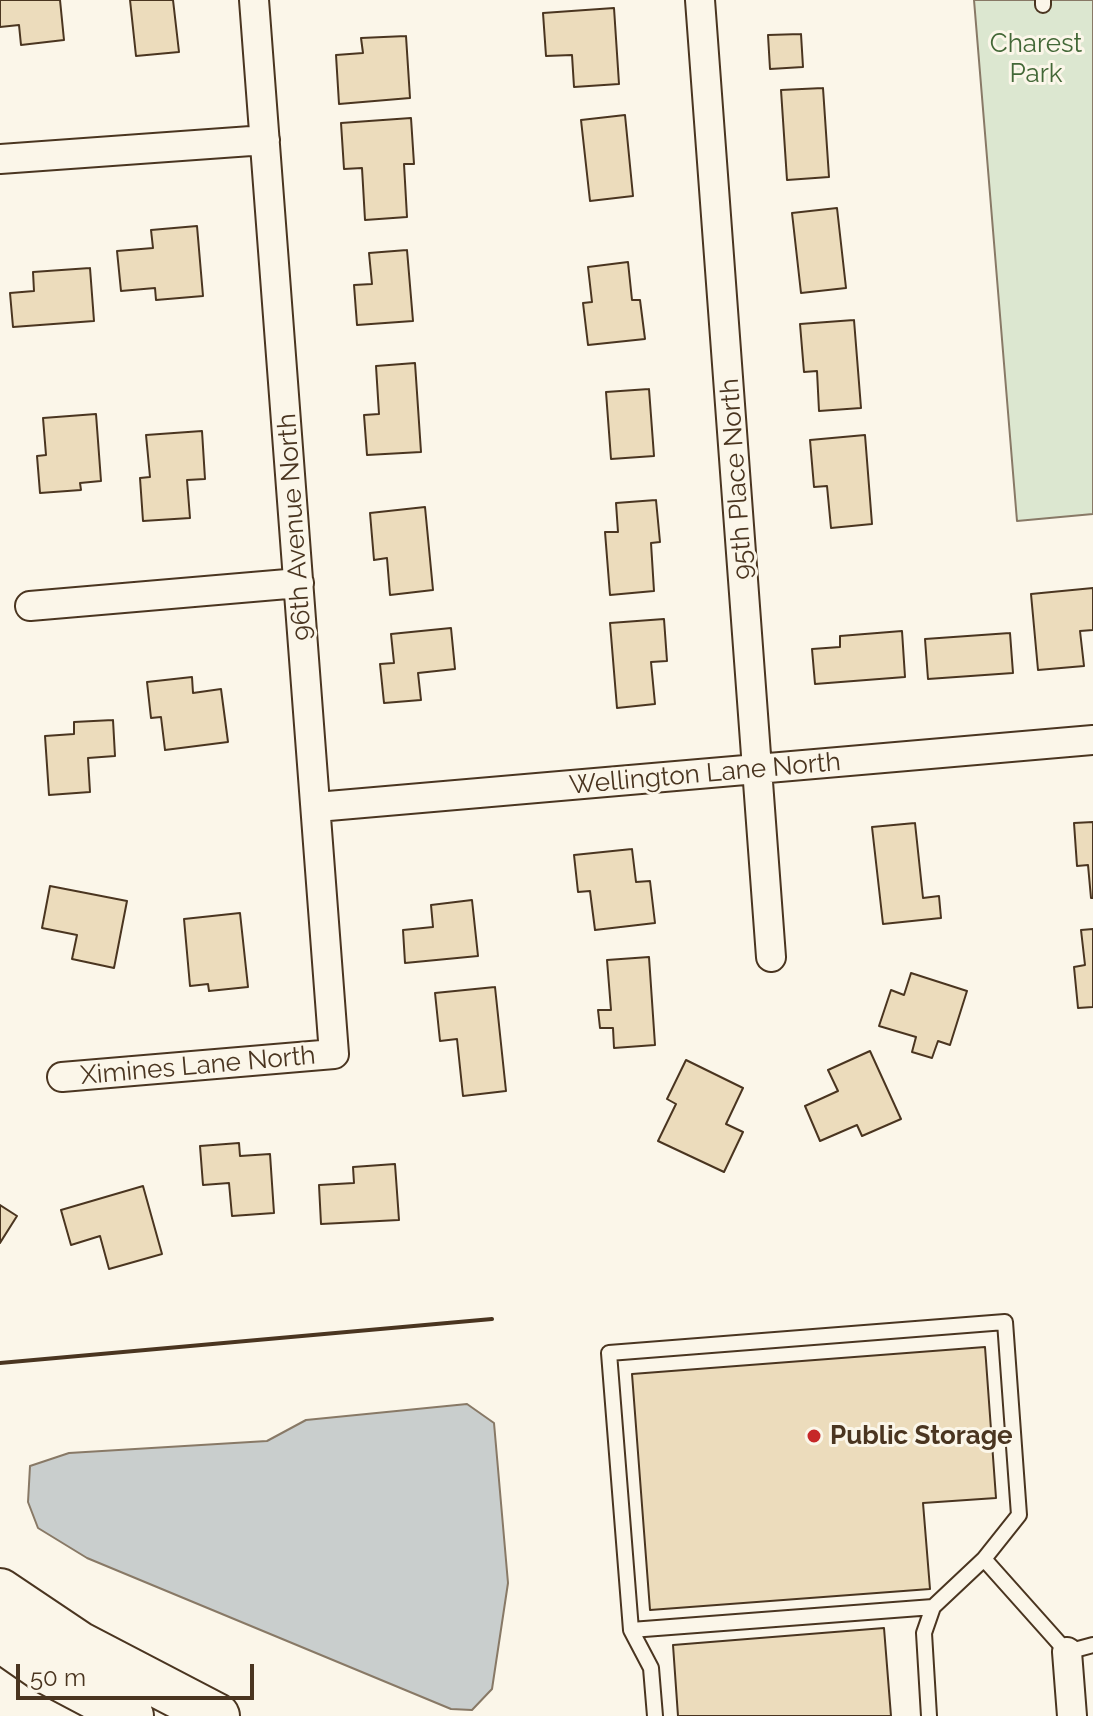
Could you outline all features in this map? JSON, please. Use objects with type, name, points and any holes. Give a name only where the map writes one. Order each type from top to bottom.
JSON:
[{"type":"highway","points":[[0,1591],[79,1644],[217,1716]]},
{"type":"highway","points":[[0,1639],[46,1671],[131,1716]]},
{"type":"street","name":"96th Avenue North","points":[[254,0],[334,1054]]},
{"type":"street","name":"95th Place North","points":[[700,0],[771,957]]},
{"type":"street","points":[[0,159],[265,140]]},
{"type":"street","points":[[30,606],[299,583]]},
{"type":"street","name":"Wellington Lane North","points":[[317,807],[1093,740]]},
{"type":"street","name":"Ximines Lane North","points":[[62,1077],[334,1054]]},
{"type":"street","points":[[1072,1716],[1080,1648]]},
{"type":"lane","points":[[655,1716],[651,1668],[631,1630],[609,1353],[1005,1322],[1019,1515],[984,1559],[933,1607],[924,1633],[929,1716]]},
{"type":"lane","points":[[984,1559],[1080,1648]]},
{"type":"lane","points":[[631,1630],[933,1607]]},
{"type":"green space","name":"Charest Park","points":[[974,0],[1093,0],[1093,514],[1017,521]]},
{"type":"shaded area","points":[[467,1404],[494,1423],[508,1583],[492,1689],[472,1710],[451,1709],[87,1558],[38,1528],[28,1502],[30,1466],[69,1453],[267,1441],[306,1420]]},
{"type":"building","points":[[0,0],[60,0],[64,40],[21,45],[19,25],[0,27]]},
{"type":"building","points":[[130,0],[173,0],[179,52],[136,56]]},
{"type":"building","points":[[614,8],[619,84],[574,87],[572,55],[546,56],[543,13]]},
{"type":"building","points":[[801,34],[803,67],[770,69],[768,35]]},
{"type":"building","points":[[406,36],[410,98],[339,104],[336,55],[363,53],[361,38]]},
{"type":"building","points":[[823,88],[829,177],[787,180],[781,90]]},
{"type":"building","points":[[625,115],[633,196],[590,201],[581,120]]},
{"type":"building","points":[[411,118],[414,164],[404,164],[407,217],[365,220],[362,168],[344,169],[341,123]]},
{"type":"building","points":[[837,208],[846,288],[801,293],[792,213]]},
{"type":"building","points":[[197,226],[203,296],[156,300],[155,288],[121,291],[117,251],[153,248],[151,230]]},
{"type":"building","points":[[407,250],[413,321],[357,325],[354,285],[372,284],[369,253]]},
{"type":"building","points":[[628,262],[632,300],[640,300],[645,339],[588,345],[583,303],[592,302],[588,267]]},
{"type":"building","points":[[90,268],[94,321],[13,327],[10,293],[34,291],[33,272]]},
{"type":"building","points":[[854,320],[861,408],[819,411],[817,371],[804,372],[800,324]]},
{"type":"building","points":[[415,363],[421,452],[367,455],[364,415],[379,414],[376,366]]},
{"type":"building","points":[[649,389],[654,456],[611,459],[606,392]]},
{"type":"building","points":[[96,414],[101,481],[80,483],[81,490],[40,493],[37,456],[46,455],[43,418]]},
{"type":"building","points":[[202,431],[205,479],[187,480],[190,518],[143,521],[140,478],[150,477],[146,435]]},
{"type":"building","points":[[865,435],[872,524],[831,528],[827,486],[814,487],[810,440]]},
{"type":"building","points":[[656,500],[660,542],[651,543],[654,591],[610,595],[605,532],[618,532],[616,503]]},
{"type":"building","points":[[425,507],[433,590],[390,595],[387,558],[374,560],[370,513]]},
{"type":"building","points":[[1093,588],[1093,630],[1080,631],[1084,666],[1038,670],[1031,594]]},
{"type":"building","points":[[664,619],[667,661],[651,662],[655,704],[617,708],[610,623]]},
{"type":"building","points":[[451,628],[455,669],[418,673],[421,700],[384,703],[380,664],[394,663],[391,634]]},
{"type":"building","points":[[902,631],[905,677],[815,684],[812,649],[840,647],[840,636]]},
{"type":"building","points":[[1010,633],[1013,673],[928,679],[925,639]]},
{"type":"building","points":[[192,677],[193,693],[221,689],[228,742],[165,750],[161,717],[151,718],[147,682]]},
{"type":"building","points":[[113,720],[115,756],[88,758],[90,792],[49,795],[45,736],[74,734],[74,722]]},
{"type":"building","points":[[1093,822],[1091,898],[1088,865],[1077,866],[1074,823]]},
{"type":"building","points":[[915,823],[923,898],[939,896],[941,918],[883,924],[872,827]]},
{"type":"building","points":[[632,849],[636,882],[650,881],[655,923],[595,930],[590,891],[578,892],[574,855]]},
{"type":"building","points":[[50,886],[127,901],[114,968],[72,959],[77,935],[42,928]]},
{"type":"building","points":[[472,900],[478,956],[405,963],[403,930],[433,927],[431,905]]},
{"type":"building","points":[[240,913],[248,987],[209,991],[208,984],[190,986],[184,919]]},
{"type":"building","points":[[1093,929],[1093,1007],[1078,1008],[1074,967],[1085,965],[1081,930]]},
{"type":"building","points":[[649,957],[655,1045],[614,1048],[613,1028],[600,1028],[598,1010],[611,1010],[607,960]]},
{"type":"building","points":[[911,973],[967,991],[950,1045],[938,1041],[932,1058],[912,1052],[916,1037],[879,1026],[891,990],[904,995]]},
{"type":"building","points":[[495,987],[506,1091],[463,1096],[457,1039],[440,1041],[435,993]]},
{"type":"building","points":[[870,1051],[901,1119],[862,1136],[857,1125],[820,1141],[805,1106],[838,1091],[828,1070]]},
{"type":"building","points":[[686,1060],[743,1088],[726,1124],[743,1132],[724,1172],[658,1141],[676,1104],[667,1099]]},
{"type":"building","points":[[239,1143],[240,1156],[270,1154],[274,1213],[232,1216],[229,1183],[203,1185],[200,1146]]},
{"type":"building","points":[[395,1164],[399,1220],[321,1224],[319,1185],[354,1183],[353,1167]]},
{"type":"building","points":[[143,1186],[162,1254],[109,1269],[100,1236],[71,1245],[61,1210]]},
{"type":"building","points":[[0,1205],[17,1216],[0,1243]]},
{"type":"building","name":"Public Storage","points":[[985,1347],[996,1498],[923,1503],[930,1589],[650,1610],[632,1374]]},
{"type":"building","points":[[884,1628],[891,1716],[678,1716],[673,1645]]},
{"type":"wall","points":[[0,1363],[492,1319]]},
{"type":"place","name":"Public Storage","points":[[814,1436]]}]
